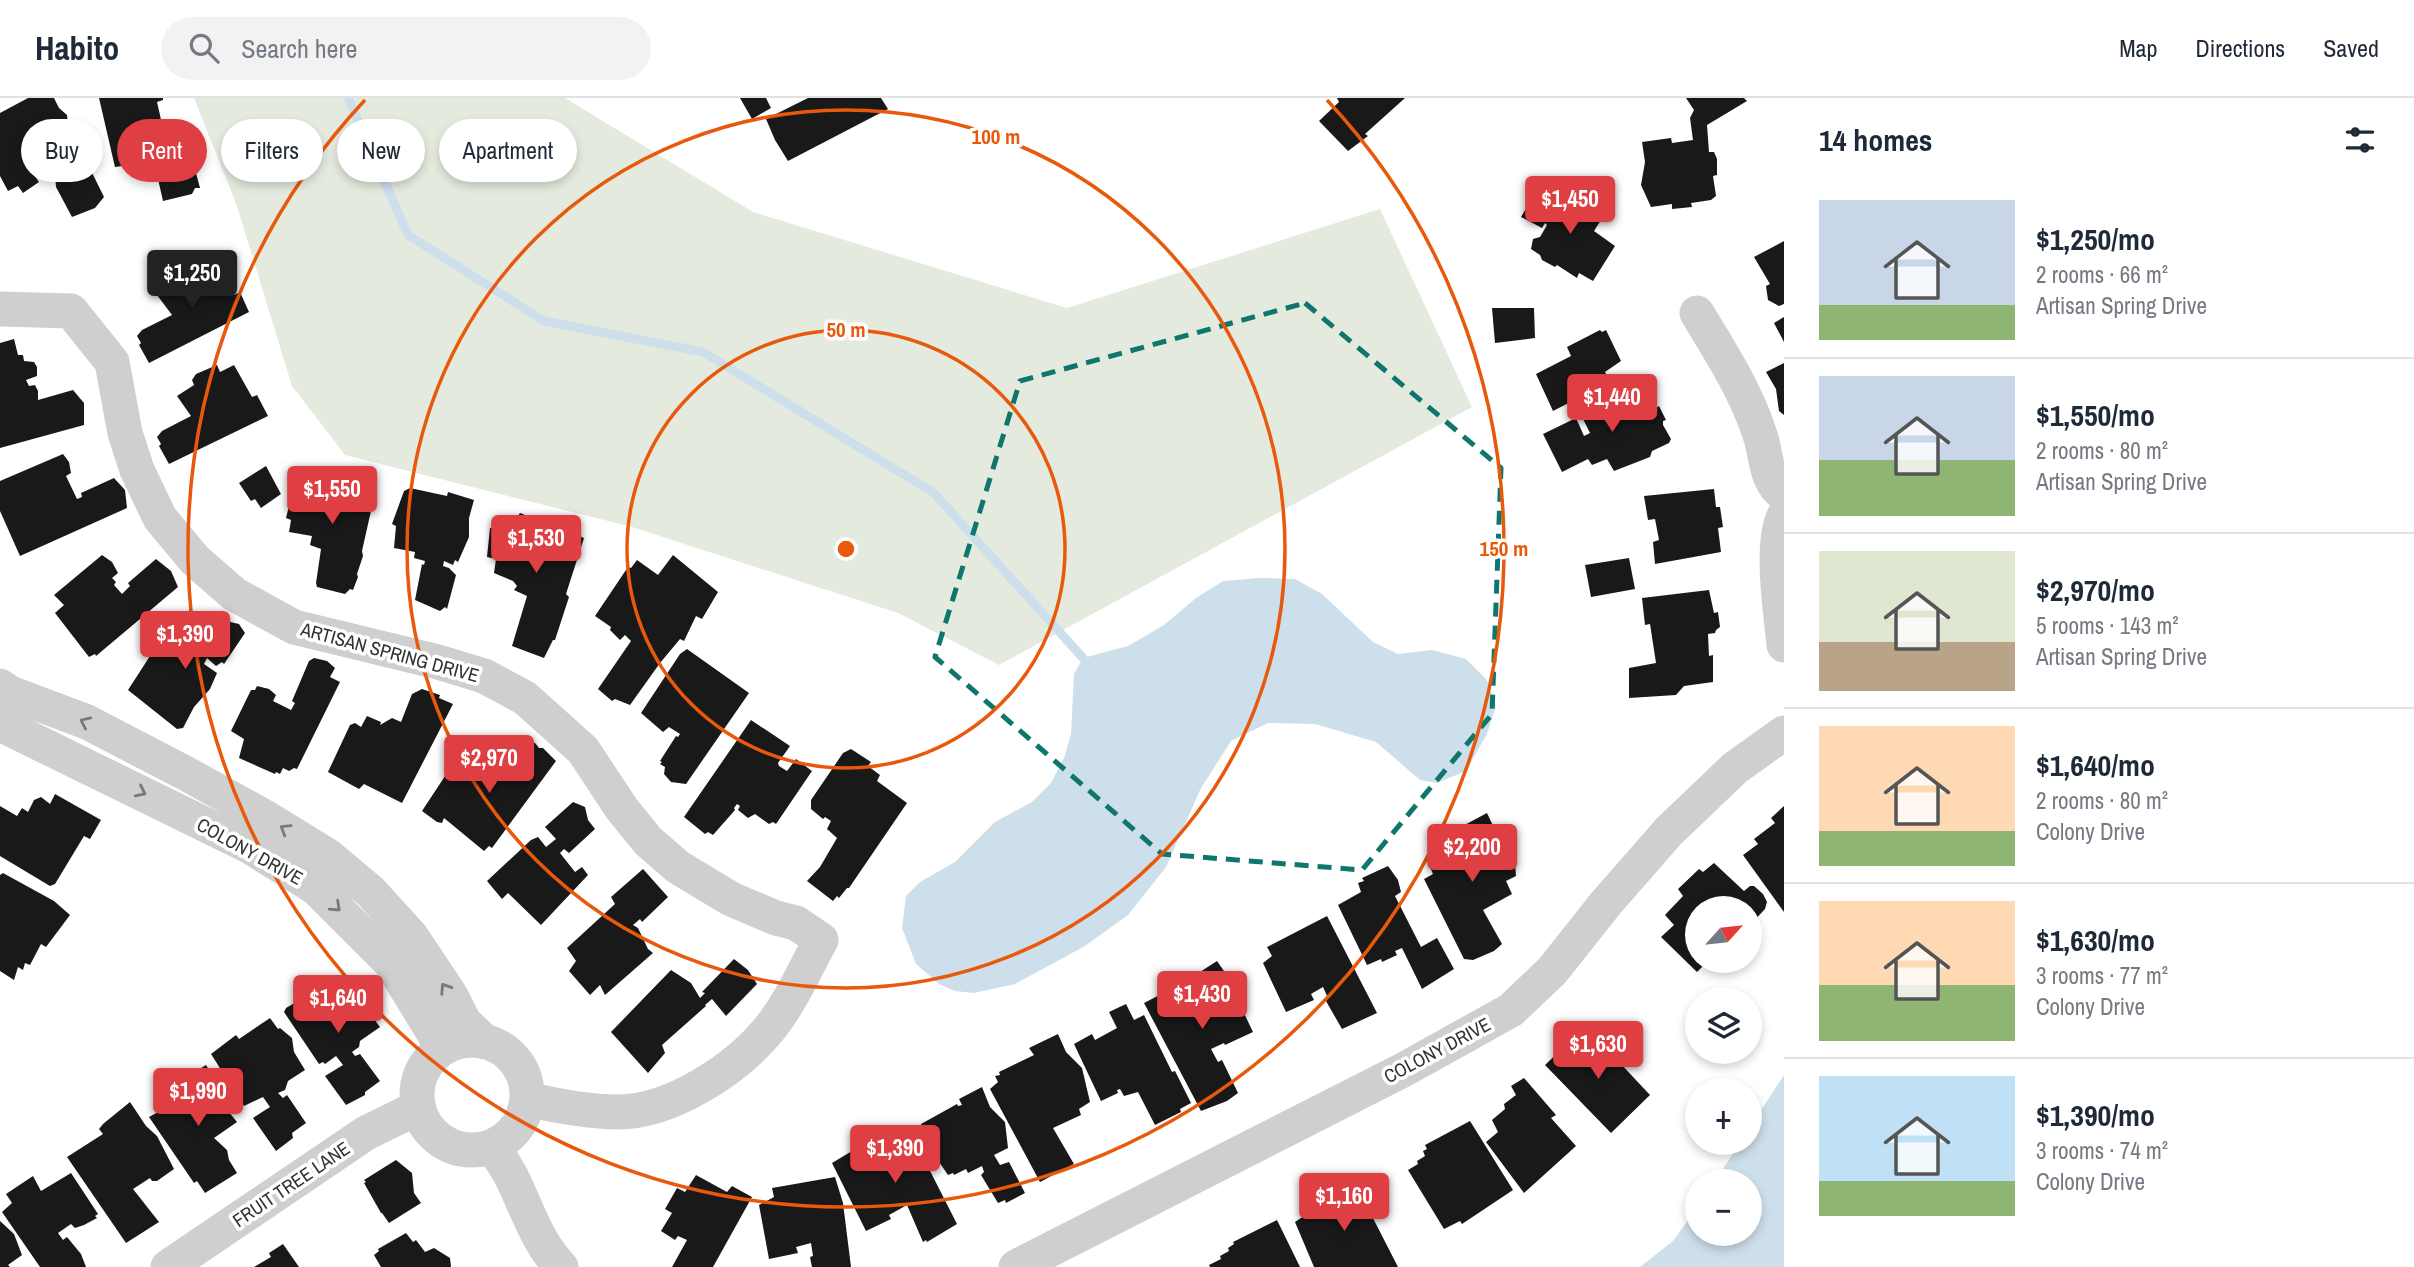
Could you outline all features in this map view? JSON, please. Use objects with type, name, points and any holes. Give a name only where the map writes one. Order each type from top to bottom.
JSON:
[{"type":"street","name":"ARTISAN SPRING DRIVE","points":[[0,309],[73,303],[111,362],[125,433],[160,518],[195,560],[234,594],[294,628],[438,662],[484,676],[525,698],[583,750],[622,809],[648,841],[678,867],[731,899],[776,918],[796,923],[821,940],[785,1007],[771,1027],[748,1053],[688,1093],[660,1104],[620,1112],[564,1108],[527,1098]]},
{"type":"street","points":[[1697,313],[1749,403],[1762,438],[1771,479],[1778,491],[1784,494]]},
{"type":"street","points":[[1784,516],[1779,527],[1778,591],[1784,645]]},
{"type":"street","points":[[0,686],[10,693],[86,722],[186,773],[328,856],[371,892],[411,936],[451,996],[464,1022],[485,1042]]},
{"type":"street","name":"COLONY DRIVE","points":[[0,724],[249,846],[316,888],[391,964],[443,1048]]},
{"type":"street","name":"COLONY DRIVE","points":[[1016,1267],[1405,1069],[1511,1010],[1552,971],[1606,903],[1669,831],[1735,768],[1784,733]]},
{"type":"street","points":[[459,1041],[485,1042],[507,1053],[519,1066],[526,1082],[524,1115],[515,1130],[503,1142],[470,1151],[452,1148],[436,1138],[424,1125],[417,1108],[416,1090],[421,1073],[430,1059],[443,1048],[459,1041]]},
{"type":"street","name":"FRUIT TREE LANE","points":[[168,1267],[366,1133],[417,1108]]},
{"type":"street","points":[[493,1146],[512,1177],[530,1219],[561,1267]]},
{"type":"highlighted area","points":[[1305,303],[1501,468],[1492,714],[1362,870],[1162,854],[935,657],[1020,381]]},
{"type":"shaded area","points":[[194,98],[565,98],[753,212],[1067,308],[1380,209],[1472,407],[999,665],[898,613],[632,527],[345,455],[292,386],[227,182],[323,182],[323,119],[221,119],[221,166],[207,131],[207,119],[202,119]]},
{"type":"water","points":[[1295,579],[1322,594],[1373,642],[1398,654],[1432,650],[1466,659],[1487,680],[1496,706],[1487,734],[1466,771],[1437,783],[1420,780],[1376,742],[1315,724],[1268,723],[1231,741],[1200,790],[1166,867],[1128,915],[1085,946],[1015,984],[974,993],[955,991],[939,984],[916,964],[902,928],[906,896],[920,882],[955,862],[995,822],[1032,802],[1051,783],[1064,758],[1071,734],[1074,674],[1083,658],[1128,646],[1164,625],[1196,598],[1223,581]]},
{"type":"water","points":[[1784,1075],[1784,1267],[1640,1267],[1673,1241],[1685,1224],[1685,1246],[1762,1246],[1762,1169],[1723,1169],[1732,1155],[1762,1155],[1762,1109]]},
{"type":"building","points":[[28,98],[54,98],[59,108],[67,115],[67,119],[21,119],[21,182],[39,182],[23,193],[18,186],[8,191],[0,176],[0,113]]},
{"type":"building","points":[[99,98],[163,98],[157,102],[161,119],[117,119],[115,167]]},
{"type":"building","points":[[740,98],[766,98],[771,108],[752,119]]},
{"type":"building","points":[[808,98],[881,98],[888,109],[788,161],[766,119]]},
{"type":"building","points":[[1337,98],[1405,98],[1365,134],[1368,136],[1348,151],[1319,121],[1339,102]]},
{"type":"building","points":[[1686,98],[1744,98],[1747,101],[1707,125],[1709,152],[1714,152],[1717,159],[1717,175],[1713,176],[1716,196],[1711,200],[1691,203],[1692,207],[1672,209],[1672,204],[1651,207],[1641,185],[1645,162],[1642,142],[1671,138],[1672,143],[1693,140],[1690,118],[1694,110]]},
{"type":"building","points":[[56,182],[97,182],[104,197],[95,208],[72,217]]},
{"type":"building","points":[[159,182],[198,182],[200,188],[195,188],[192,194],[163,201]]},
{"type":"building","points":[[1574,193],[1606,212],[1594,231],[1615,246],[1593,281],[1579,273],[1577,278],[1557,265],[1555,267],[1542,260],[1540,255],[1531,249],[1533,239],[1540,237],[1547,225],[1545,223],[1542,228],[1521,217],[1534,195],[1556,212]]},
{"type":"building","points":[[1784,241],[1784,304],[1779,306],[1768,300],[1766,286],[1770,284],[1754,257]]},
{"type":"building","points":[[218,262],[234,295],[240,292],[249,312],[149,363],[137,336],[142,330],[172,315],[157,295],[174,284],[172,279],[176,273],[197,264],[200,271]]},
{"type":"building","points":[[1492,308],[1534,308],[1535,338],[1495,343]]},
{"type":"building","points":[[1784,317],[1784,342],[1774,323]]},
{"type":"building","points":[[1600,330],[1606,330],[1621,361],[1605,372],[1609,379],[1606,384],[1553,411],[1536,374],[1571,356],[1567,347]]},
{"type":"building","points":[[14,339],[18,355],[23,355],[24,361],[34,362],[37,367],[37,376],[26,380],[29,386],[35,385],[38,400],[73,390],[84,403],[84,425],[0,448],[0,343]]},
{"type":"building","points":[[1784,363],[1784,415],[1779,411],[1776,389],[1766,372]]},
{"type":"building","points":[[217,365],[220,372],[234,365],[252,397],[257,395],[268,416],[169,464],[157,437],[162,431],[191,416],[177,396],[194,385],[192,380],[196,374]]},
{"type":"building","points":[[1643,387],[1656,408],[1659,406],[1666,420],[1663,425],[1671,439],[1669,443],[1652,451],[1650,457],[1614,471],[1607,459],[1592,465],[1588,459],[1562,472],[1543,434],[1576,418],[1584,436],[1590,433],[1581,415]]},
{"type":"building","points":[[63,454],[69,462],[71,473],[66,476],[77,499],[82,497],[81,493],[114,478],[125,490],[127,508],[20,556],[0,511],[0,481]]},
{"type":"building","points":[[266,466],[281,494],[261,508],[255,499],[251,501],[239,483]]},
{"type":"building","points":[[304,467],[325,472],[324,479],[375,493],[358,577],[353,590],[350,589],[345,594],[317,587],[321,549],[310,545],[312,536],[289,532],[291,520],[286,518],[298,470],[303,470]]},
{"type":"building","points":[[410,488],[447,496],[448,492],[474,500],[469,518],[469,537],[458,562],[455,560],[453,565],[444,561],[443,566],[456,575],[447,609],[445,607],[440,611],[415,600],[422,564],[424,565],[425,561],[414,558],[415,552],[394,548],[396,526],[392,524],[404,491]]},
{"type":"building","points":[[1714,489],[1716,507],[1720,507],[1723,527],[1718,528],[1721,552],[1655,564],[1653,542],[1659,540],[1655,519],[1648,520],[1644,496]]},
{"type":"building","points":[[520,513],[584,538],[555,640],[544,658],[512,646],[527,596],[514,590],[517,586],[513,581],[494,573],[496,559],[487,557],[490,528],[496,528],[498,519],[505,518],[505,515],[516,519]]},
{"type":"building","points":[[102,555],[112,562],[118,573],[112,578],[122,594],[130,586],[128,583],[156,559],[171,571],[178,587],[96,656],[95,654],[89,657],[55,613],[64,605],[54,595]]},
{"type":"building","points":[[673,555],[718,592],[702,619],[696,616],[684,641],[680,639],[630,705],[615,699],[612,701],[598,689],[631,641],[625,635],[620,640],[610,630],[611,627],[595,616],[628,567],[631,568],[637,560],[658,575]]},
{"type":"building","points":[[1629,558],[1635,589],[1591,597],[1585,565]]},
{"type":"building","points":[[1709,590],[1714,613],[1718,612],[1720,627],[1715,633],[1708,634],[1709,656],[1713,655],[1713,682],[1684,686],[1676,695],[1629,698],[1629,668],[1656,663],[1650,624],[1645,625],[1642,598]]},
{"type":"building","points":[[215,615],[239,624],[245,633],[224,664],[222,662],[216,666],[207,658],[204,664],[217,673],[210,689],[194,707],[183,728],[177,729],[128,690],[161,639],[168,637],[182,648],[184,644],[191,646]]},
{"type":"building","points":[[687,649],[749,693],[686,784],[671,782],[664,774],[665,767],[660,764],[676,736],[680,734],[669,727],[663,732],[641,713],[680,654]]},
{"type":"building","points":[[314,658],[327,661],[335,668],[330,677],[340,682],[297,769],[289,771],[283,768],[280,774],[275,774],[239,758],[244,739],[231,731],[251,690],[255,690],[257,686],[269,689],[276,695],[273,701],[291,710],[295,703],[292,701],[309,661]]},
{"type":"building","points":[[422,689],[440,695],[439,698],[453,704],[402,803],[364,784],[359,789],[328,772],[350,725],[355,723],[361,727],[367,716],[381,722],[380,725],[392,718],[401,722],[412,694]]},
{"type":"building","points":[[751,720],[790,746],[778,763],[779,766],[787,771],[796,759],[812,771],[776,824],[769,824],[755,814],[748,818],[738,810],[740,806],[737,804],[713,835],[708,832],[705,834],[684,817]]},
{"type":"building","points":[[528,741],[543,748],[556,761],[492,848],[489,846],[484,851],[444,818],[442,823],[437,822],[422,811],[453,764],[462,769],[469,761],[474,762],[476,767],[480,767],[486,774],[493,766],[504,774],[520,748]]},
{"type":"building","points":[[851,749],[871,762],[868,766],[880,775],[877,781],[907,803],[849,888],[833,901],[807,881],[820,867],[837,838],[827,829],[831,821],[825,817],[823,819],[811,809],[811,800],[843,753]]},
{"type":"building","points":[[55,794],[101,820],[90,839],[84,836],[55,884],[50,886],[0,856],[0,806],[17,816],[22,808],[28,812],[34,800],[41,797],[50,804]]},
{"type":"building","points":[[573,802],[585,807],[588,820],[595,829],[569,853],[564,849],[560,853],[575,872],[582,867],[588,875],[541,925],[508,893],[502,899],[487,881],[531,840],[538,837],[546,847],[556,839],[545,827]]},
{"type":"building","points":[[1784,806],[1784,912],[1743,855],[1758,844],[1754,839],[1775,823],[1771,818]]},
{"type":"building","points":[[1487,813],[1495,830],[1514,850],[1516,876],[1506,881],[1512,894],[1483,910],[1502,944],[1494,951],[1473,960],[1464,959],[1424,879],[1433,874],[1426,858],[1461,837],[1457,829]]},
{"type":"building","points":[[1714,863],[1744,891],[1754,886],[1767,902],[1762,912],[1762,896],[1685,896],[1685,960],[1661,937],[1674,925],[1665,915],[1683,896],[1678,889],[1699,869],[1703,872]]},
{"type":"building","points":[[1388,866],[1398,880],[1401,892],[1395,896],[1421,947],[1437,938],[1454,969],[1422,989],[1402,948],[1395,951],[1397,955],[1367,965],[1338,905],[1361,892],[1358,883],[1364,881],[1362,878]]},
{"type":"building","points":[[643,869],[668,897],[642,922],[640,919],[633,925],[638,928],[648,949],[653,953],[605,995],[600,985],[590,995],[569,971],[576,961],[567,948],[615,904],[611,897]]},
{"type":"building","points":[[3,873],[54,901],[70,915],[46,947],[41,944],[30,965],[25,963],[23,970],[18,967],[14,980],[0,971],[0,875]]},
{"type":"building","points":[[1327,916],[1377,1013],[1342,1029],[1326,1001],[1328,998],[1323,987],[1311,994],[1314,1000],[1286,1012],[1263,963],[1272,956],[1267,947]]},
{"type":"building","points":[[734,959],[748,970],[757,984],[726,1016],[712,999],[662,1045],[665,1053],[648,1073],[611,1032],[671,970],[691,983],[700,998],[705,993],[702,992]]},
{"type":"building","points":[[1217,961],[1240,994],[1242,1009],[1253,1032],[1211,1049],[1218,1062],[1222,1060],[1238,1093],[1227,1101],[1201,1111],[1144,1003],[1183,983]]},
{"type":"building","points":[[345,975],[352,986],[366,996],[368,1011],[380,1027],[360,1041],[359,1047],[352,1052],[355,1056],[360,1054],[380,1081],[365,1092],[365,1095],[346,1105],[325,1076],[343,1065],[336,1056],[325,1064],[319,1064],[284,1012],[286,1008],[310,994],[314,997]]},
{"type":"building","points":[[1126,1004],[1134,1020],[1144,1015],[1172,1072],[1175,1071],[1191,1103],[1180,1109],[1181,1112],[1155,1125],[1138,1092],[1124,1096],[1120,1089],[1117,1090],[1118,1093],[1101,1101],[1074,1044],[1092,1034],[1095,1040],[1117,1028],[1109,1012]]},
{"type":"building","points":[[270,1018],[278,1029],[292,1038],[294,1052],[305,1070],[288,1081],[285,1090],[278,1093],[283,1098],[287,1095],[306,1123],[292,1133],[293,1138],[276,1151],[253,1118],[270,1107],[263,1097],[244,1106],[211,1054],[236,1035],[239,1039]]},
{"type":"building","points":[[1589,1030],[1650,1095],[1611,1133],[1545,1065],[1570,1041],[1575,1046]]},
{"type":"building","points":[[1058,1034],[1066,1052],[1082,1068],[1090,1102],[1079,1109],[1081,1115],[1053,1128],[1074,1164],[1040,1182],[990,1089],[998,1082],[995,1076],[1000,1075],[999,1072],[1034,1055],[1029,1048]]},
{"type":"building","points":[[206,1065],[226,1092],[228,1111],[237,1122],[214,1138],[227,1150],[229,1160],[237,1173],[205,1193],[197,1181],[194,1183],[149,1117],[162,1110],[157,1101]]},
{"type":"building","points":[[1524,1078],[1556,1115],[1551,1118],[1576,1146],[1524,1193],[1486,1142],[1498,1132],[1492,1120],[1505,1109],[1504,1104],[1516,1095],[1511,1086]]},
{"type":"building","points":[[982,1087],[990,1107],[1005,1122],[1008,1148],[994,1155],[1000,1165],[1009,1162],[1025,1193],[1006,1203],[1005,1200],[998,1203],[981,1175],[984,1172],[982,1166],[968,1173],[966,1169],[948,1175],[937,1159],[921,1124],[957,1104],[962,1105],[959,1099]]},
{"type":"building","points":[[130,1102],[146,1126],[157,1136],[174,1169],[157,1181],[150,1178],[133,1189],[159,1222],[126,1243],[67,1157],[103,1134],[99,1129],[103,1124]]},
{"type":"building","points":[[1470,1121],[1513,1190],[1462,1224],[1460,1221],[1444,1229],[1408,1170],[1425,1156],[1425,1145]]},
{"type":"building","points":[[907,1125],[957,1224],[927,1242],[923,1242],[907,1205],[889,1215],[891,1219],[866,1231],[832,1163]]},
{"type":"building","points":[[396,1160],[412,1173],[414,1193],[421,1203],[389,1223],[364,1180]]},
{"type":"building","points":[[71,1173],[98,1214],[95,1216],[97,1218],[84,1225],[75,1228],[71,1224],[58,1233],[63,1240],[67,1237],[81,1254],[86,1267],[40,1267],[2,1212],[12,1203],[6,1194],[33,1176],[41,1191]]},
{"type":"building","points":[[696,1175],[727,1192],[732,1186],[752,1197],[713,1267],[672,1267],[687,1240],[678,1236],[675,1240],[661,1231],[672,1213],[665,1209],[677,1188],[685,1192]]},
{"type":"building","points":[[835,1177],[843,1203],[851,1267],[812,1267],[811,1243],[796,1247],[798,1253],[769,1259],[759,1205],[774,1197],[772,1188]]},
{"type":"building","points":[[1356,1185],[1398,1267],[1314,1267],[1295,1222],[1304,1216],[1303,1213],[1321,1203],[1320,1200],[1345,1186],[1348,1190]]},
{"type":"building","points":[[1277,1220],[1300,1267],[1210,1267],[1209,1265],[1229,1251],[1228,1248],[1233,1242]]},
{"type":"building","points":[[0,1221],[14,1234],[22,1255],[8,1265],[10,1267],[0,1267]]},
{"type":"building","points":[[406,1233],[413,1242],[416,1240],[425,1252],[434,1248],[450,1258],[451,1267],[381,1267],[374,1255],[378,1249]]},
{"type":"building","points":[[283,1244],[299,1267],[254,1267],[271,1257],[269,1253]]},
{"type":"waterway","points":[[348,98],[408,235],[544,321],[703,352],[934,493],[1083,658]]}]
